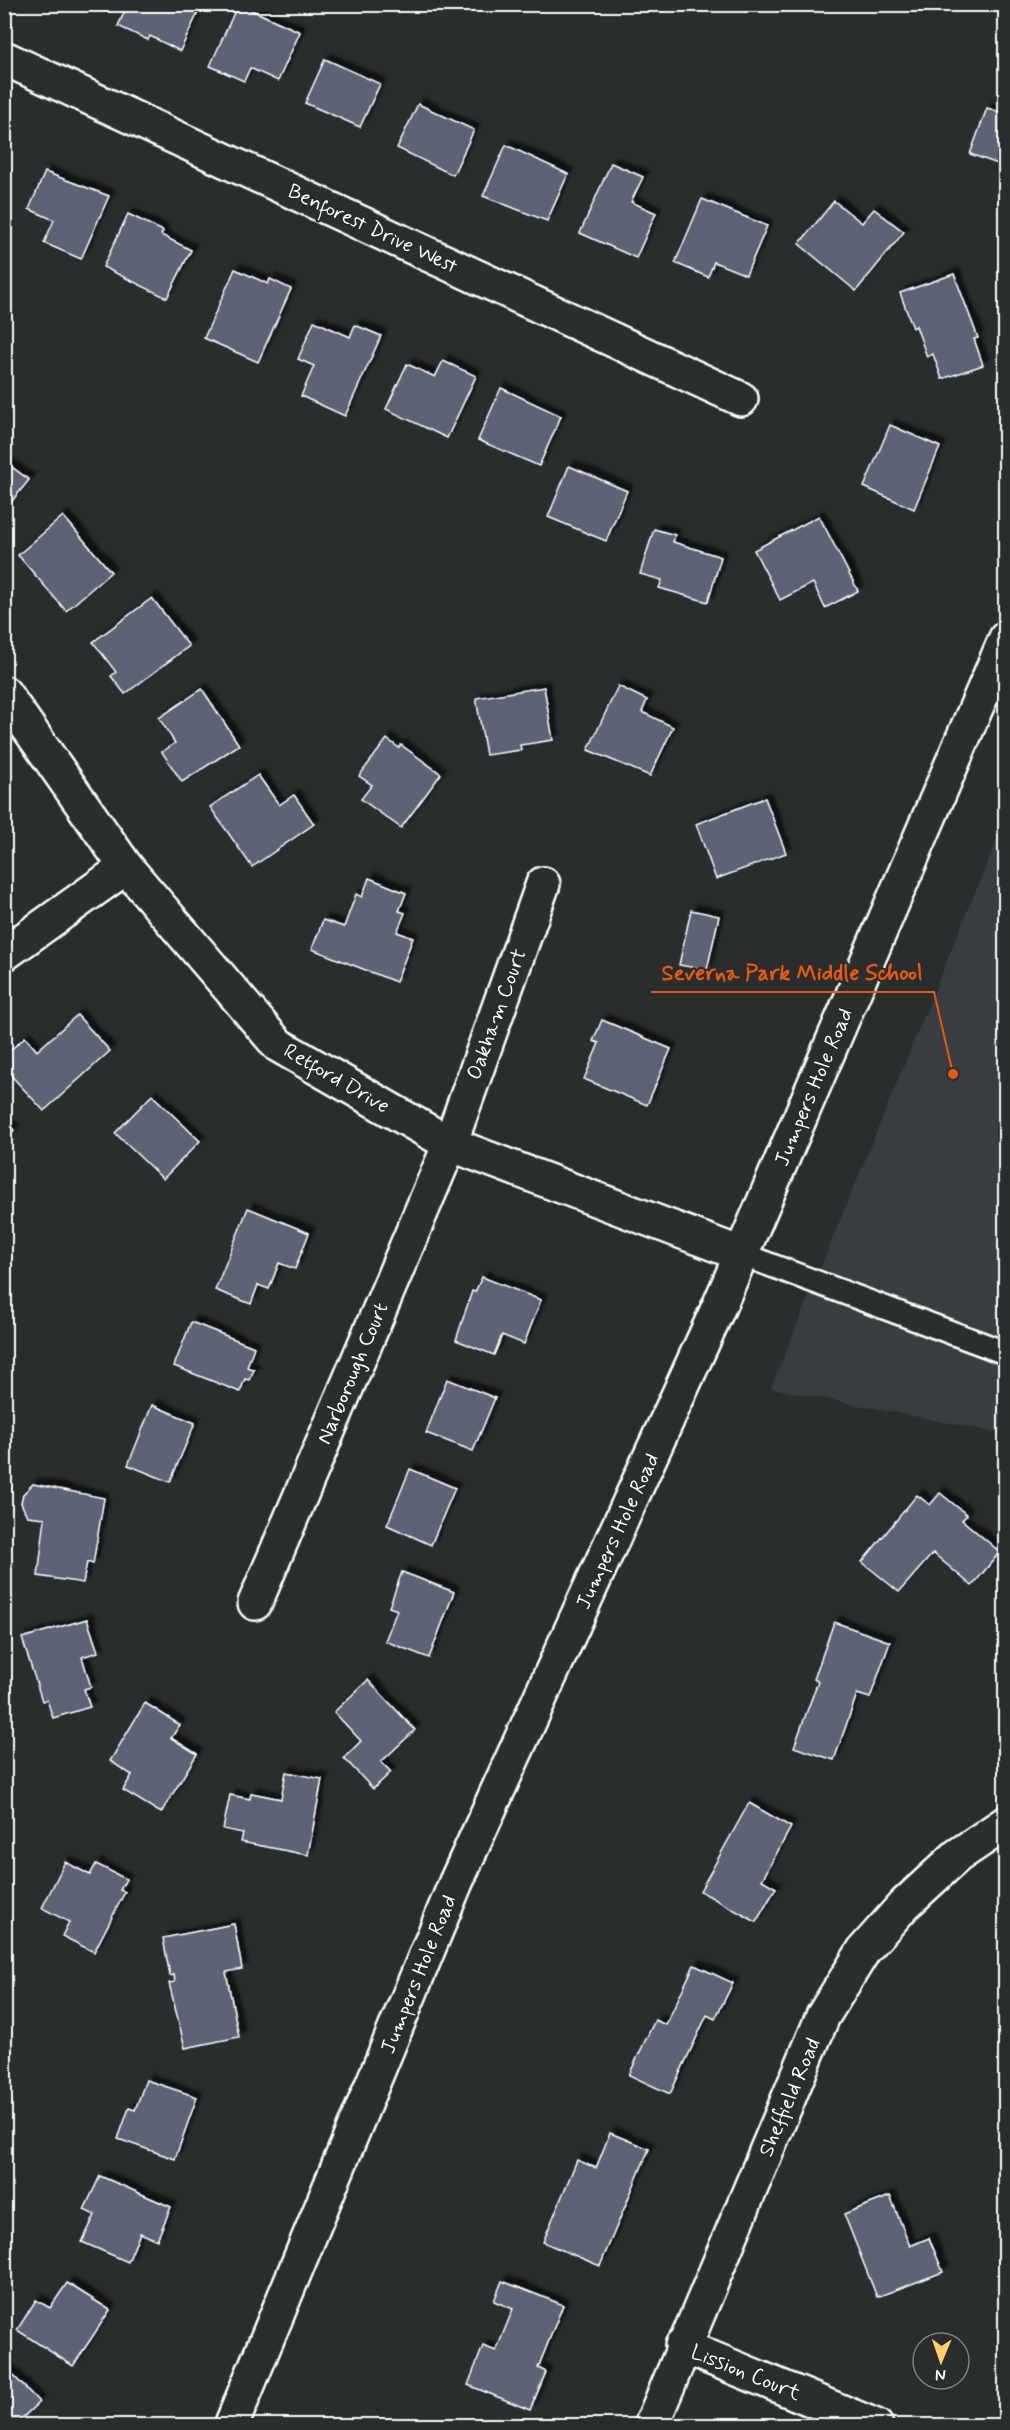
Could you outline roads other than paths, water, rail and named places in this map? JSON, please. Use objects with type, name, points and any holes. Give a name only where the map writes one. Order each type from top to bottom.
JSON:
[{"type":"street","name":"Benforest Drive West","points":[[4,58],[741,399]]},
{"type":"street","name":"Jumpers Hole Road","points":[[231,2426],[456,1882],[741,1254],[1005,638]]},
{"type":"street","name":"Retford Drive","points":[[4,693],[126,867],[278,1045],[450,1144],[741,1254]]},
{"type":"street","points":[[4,954],[126,867]]},
{"type":"street","name":"Oakham Court","points":[[450,1144],[543,884]]},
{"type":"street","name":"Narborough Court","points":[[255,1603],[450,1144]]},
{"type":"street","name":"Sheffield Road","points":[[651,2426],[682,2346],[823,2016],[864,1950],[904,1905],[957,1856],[1005,1823]]},
{"type":"street","name":"Lission Court","points":[[682,2346],[876,2426]]},
{"type":"lane","points":[[741,1254],[1005,1353]]},
{"type":"place","name":"Severna Park Middle School","points":[[953,1074]]}]
